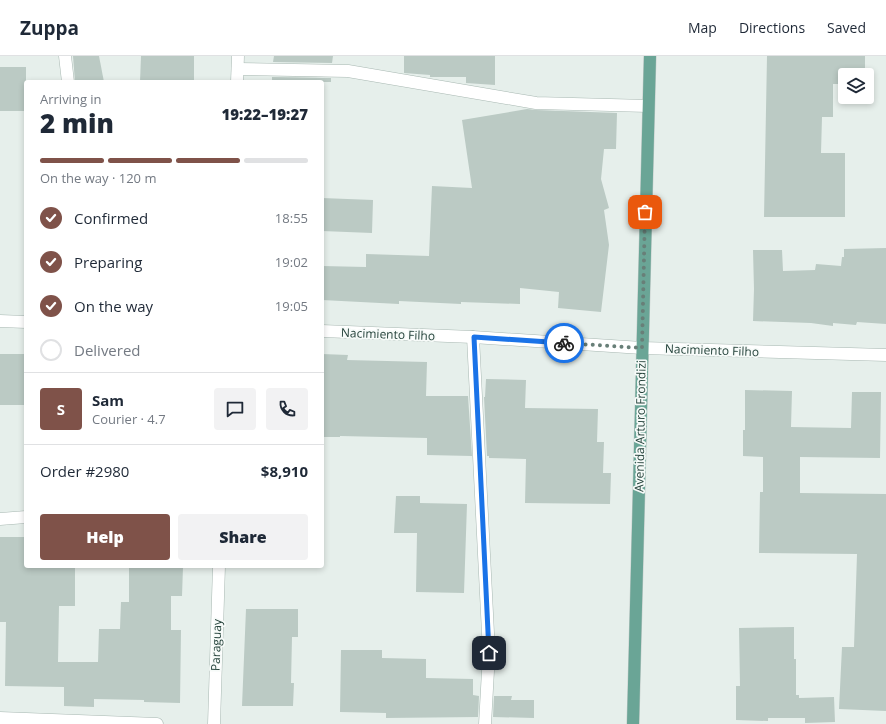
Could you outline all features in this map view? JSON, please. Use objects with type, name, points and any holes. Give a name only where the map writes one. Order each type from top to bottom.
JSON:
[{"type":"main road","name":"Avenida Arturo Frondizi","points":[[633,724],[650,56]]},
{"type":"street","points":[[65,56],[68,80]]},
{"type":"street","points":[[237,80],[238,56]]},
{"type":"street","points":[[238,69],[348,71],[536,103],[648,106]]},
{"type":"street","points":[[0,321],[24,322]]},
{"type":"street","name":"Nacimiento Filho","points":[[324,331],[474,337],[642,348],[886,355]]},
{"type":"street","points":[[474,337],[489,653],[485,724]]},
{"type":"street","points":[[0,519],[24,517]]},
{"type":"street","name":"Paraguay","points":[[214,724],[219,568]]},
{"type":"street","points":[[0,718],[157,724]]},
{"type":"building","points":[[73,56],[99,56],[104,80],[75,80]]},
{"type":"building","points":[[141,56],[194,56],[194,80],[140,80]]},
{"type":"building","points":[[274,56],[333,56],[332,63],[273,62]]},
{"type":"building","points":[[404,56],[495,56],[495,85],[466,83],[466,77],[430,77],[430,75],[404,73]]},
{"type":"building","points":[[767,56],[865,56],[865,68],[838,68],[838,84],[833,84],[833,117],[822,117],[821,153],[845,153],[845,217],[764,217]]},
{"type":"building","points":[[0,67],[26,67],[26,80],[24,80],[24,111],[0,111]]},
{"type":"building","points":[[272,77],[331,78],[331,82],[324,82],[324,80],[272,80]]},
{"type":"building","points":[[527,109],[617,113],[616,149],[604,149],[601,179],[609,208],[604,210],[609,245],[601,312],[558,308],[559,292],[520,288],[520,304],[461,302],[461,304],[399,301],[399,304],[324,300],[324,266],[366,267],[366,254],[429,256],[432,186],[472,188],[462,120]]},
{"type":"building","points":[[324,198],[373,200],[372,233],[324,231]]},
{"type":"building","points":[[886,248],[886,324],[857,322],[856,325],[833,323],[833,326],[811,323],[753,321],[753,250],[782,250],[783,271],[815,270],[816,264],[841,266],[842,257],[844,257],[844,249]]},
{"type":"building","points":[[0,354],[24,354],[24,405],[0,405]]},
{"type":"building","points":[[324,354],[348,355],[347,360],[427,362],[426,396],[468,396],[472,456],[427,455],[427,438],[324,437]]},
{"type":"building","points":[[486,379],[526,380],[525,408],[598,409],[597,442],[604,442],[603,473],[611,473],[610,504],[525,503],[526,459],[489,458],[489,456],[487,456],[484,397]]},
{"type":"building","points":[[745,390],[792,391],[791,427],[851,428],[852,392],[881,392],[880,458],[800,457],[800,493],[886,494],[886,711],[839,709],[842,647],[854,647],[857,554],[759,553],[760,492],[763,492],[763,457],[743,456],[743,430],[745,430]]},
{"type":"building","points":[[396,496],[420,496],[420,503],[467,504],[464,593],[416,592],[417,533],[394,533]]},
{"type":"building","points":[[0,537],[24,537],[24,568],[75,568],[75,606],[59,606],[58,662],[98,662],[99,629],[120,629],[121,602],[129,602],[129,568],[183,568],[182,596],[171,596],[171,630],[181,630],[180,703],[144,702],[144,700],[94,699],[94,707],[64,706],[64,687],[5,686],[6,622],[0,622]]},
{"type":"building","points":[[246,609],[298,609],[298,637],[292,637],[291,683],[294,683],[293,706],[242,706]]},
{"type":"building","points":[[794,627],[796,695],[799,695],[799,698],[834,697],[835,722],[805,723],[805,718],[768,718],[768,721],[736,720],[736,686],[740,686],[739,628]]},
{"type":"building","points":[[341,650],[382,650],[382,658],[426,659],[426,678],[473,679],[473,695],[479,696],[478,717],[386,718],[386,713],[340,712]]},
{"type":"building","points":[[494,696],[512,696],[511,700],[534,700],[534,718],[493,717]]},
{"type":"way so far","points":[[564,343],[642,348],[645,212]]},
{"type":"route","points":[[489,653],[474,337],[564,343]]}]
